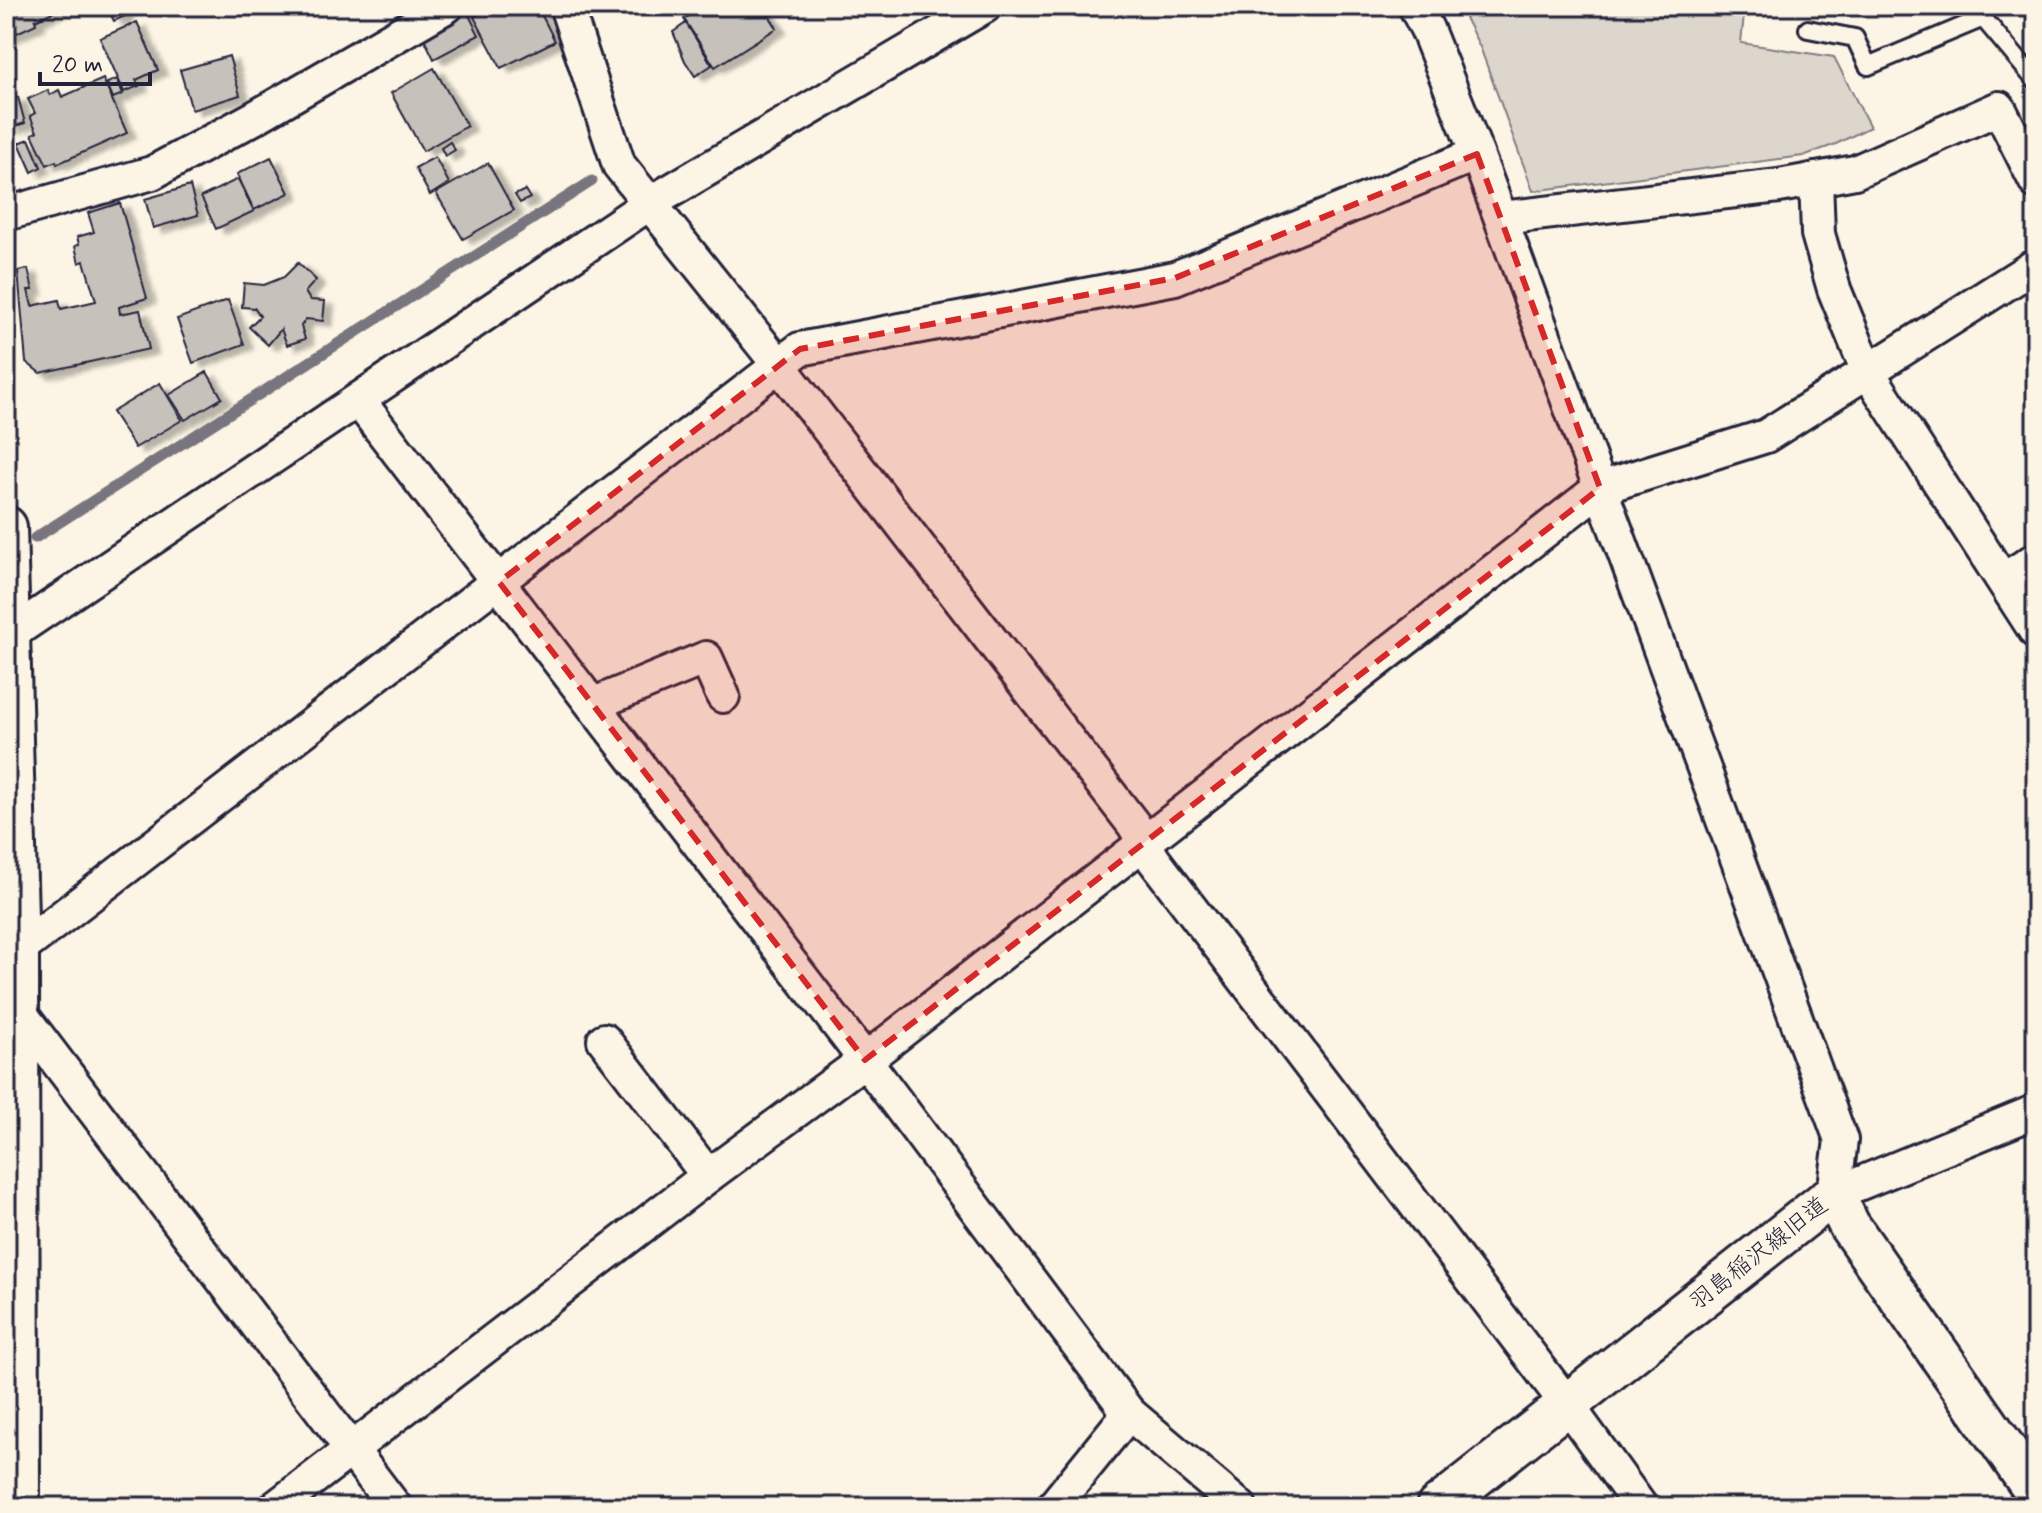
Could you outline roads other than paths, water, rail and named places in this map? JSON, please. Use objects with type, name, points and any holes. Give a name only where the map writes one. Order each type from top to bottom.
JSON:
[{"type":"street","points":[[6,214],[152,173],[447,6]]},
{"type":"street","points":[[566,6],[619,165],[778,364],[1134,825],[1154,860],[1566,1403],[1641,1507]]},
{"type":"street","points":[[8,636],[650,203],[985,6]]},
{"type":"street","points":[[1415,6],[1477,154],[1841,1140],[1834,1194],[2036,1111]]},
{"type":"street","points":[[1501,218],[1855,172],[1999,108],[2036,182]]},
{"type":"street","points":[[12,956],[800,349],[1175,278],[1477,154]]},
{"type":"street","points":[[1816,179],[1828,220],[1818,234],[1834,289],[1868,372],[2036,632]]},
{"type":"street","points":[[276,1507],[708,1176],[865,1060],[1600,488],[1766,436],[2036,265]]},
{"type":"street","points":[[359,401],[865,1060],[1129,1413],[1240,1507]]},
{"type":"street","points":[[6,527],[12,956],[18,1010],[12,1155],[19,1507]]},
{"type":"street","points":[[2003,580],[2036,559]]},
{"type":"street","points":[[594,704],[706,658],[723,696]]},
{"type":"street","points":[[18,1010],[395,1507]]},
{"type":"street","points":[[604,1040],[708,1176]]},
{"type":"street","name":"羽島稲沢線旧道","points":[[1437,1507],[1834,1194],[1849,1225],[2036,1493]]},
{"type":"street","points":[[1053,1507],[1129,1413]]},
{"type":"lane","points":[[1808,29],[1855,38],[1868,66],[1983,18],[2036,81]]},
{"type":"waterway","points":[[35,538],[592,181]]}]
